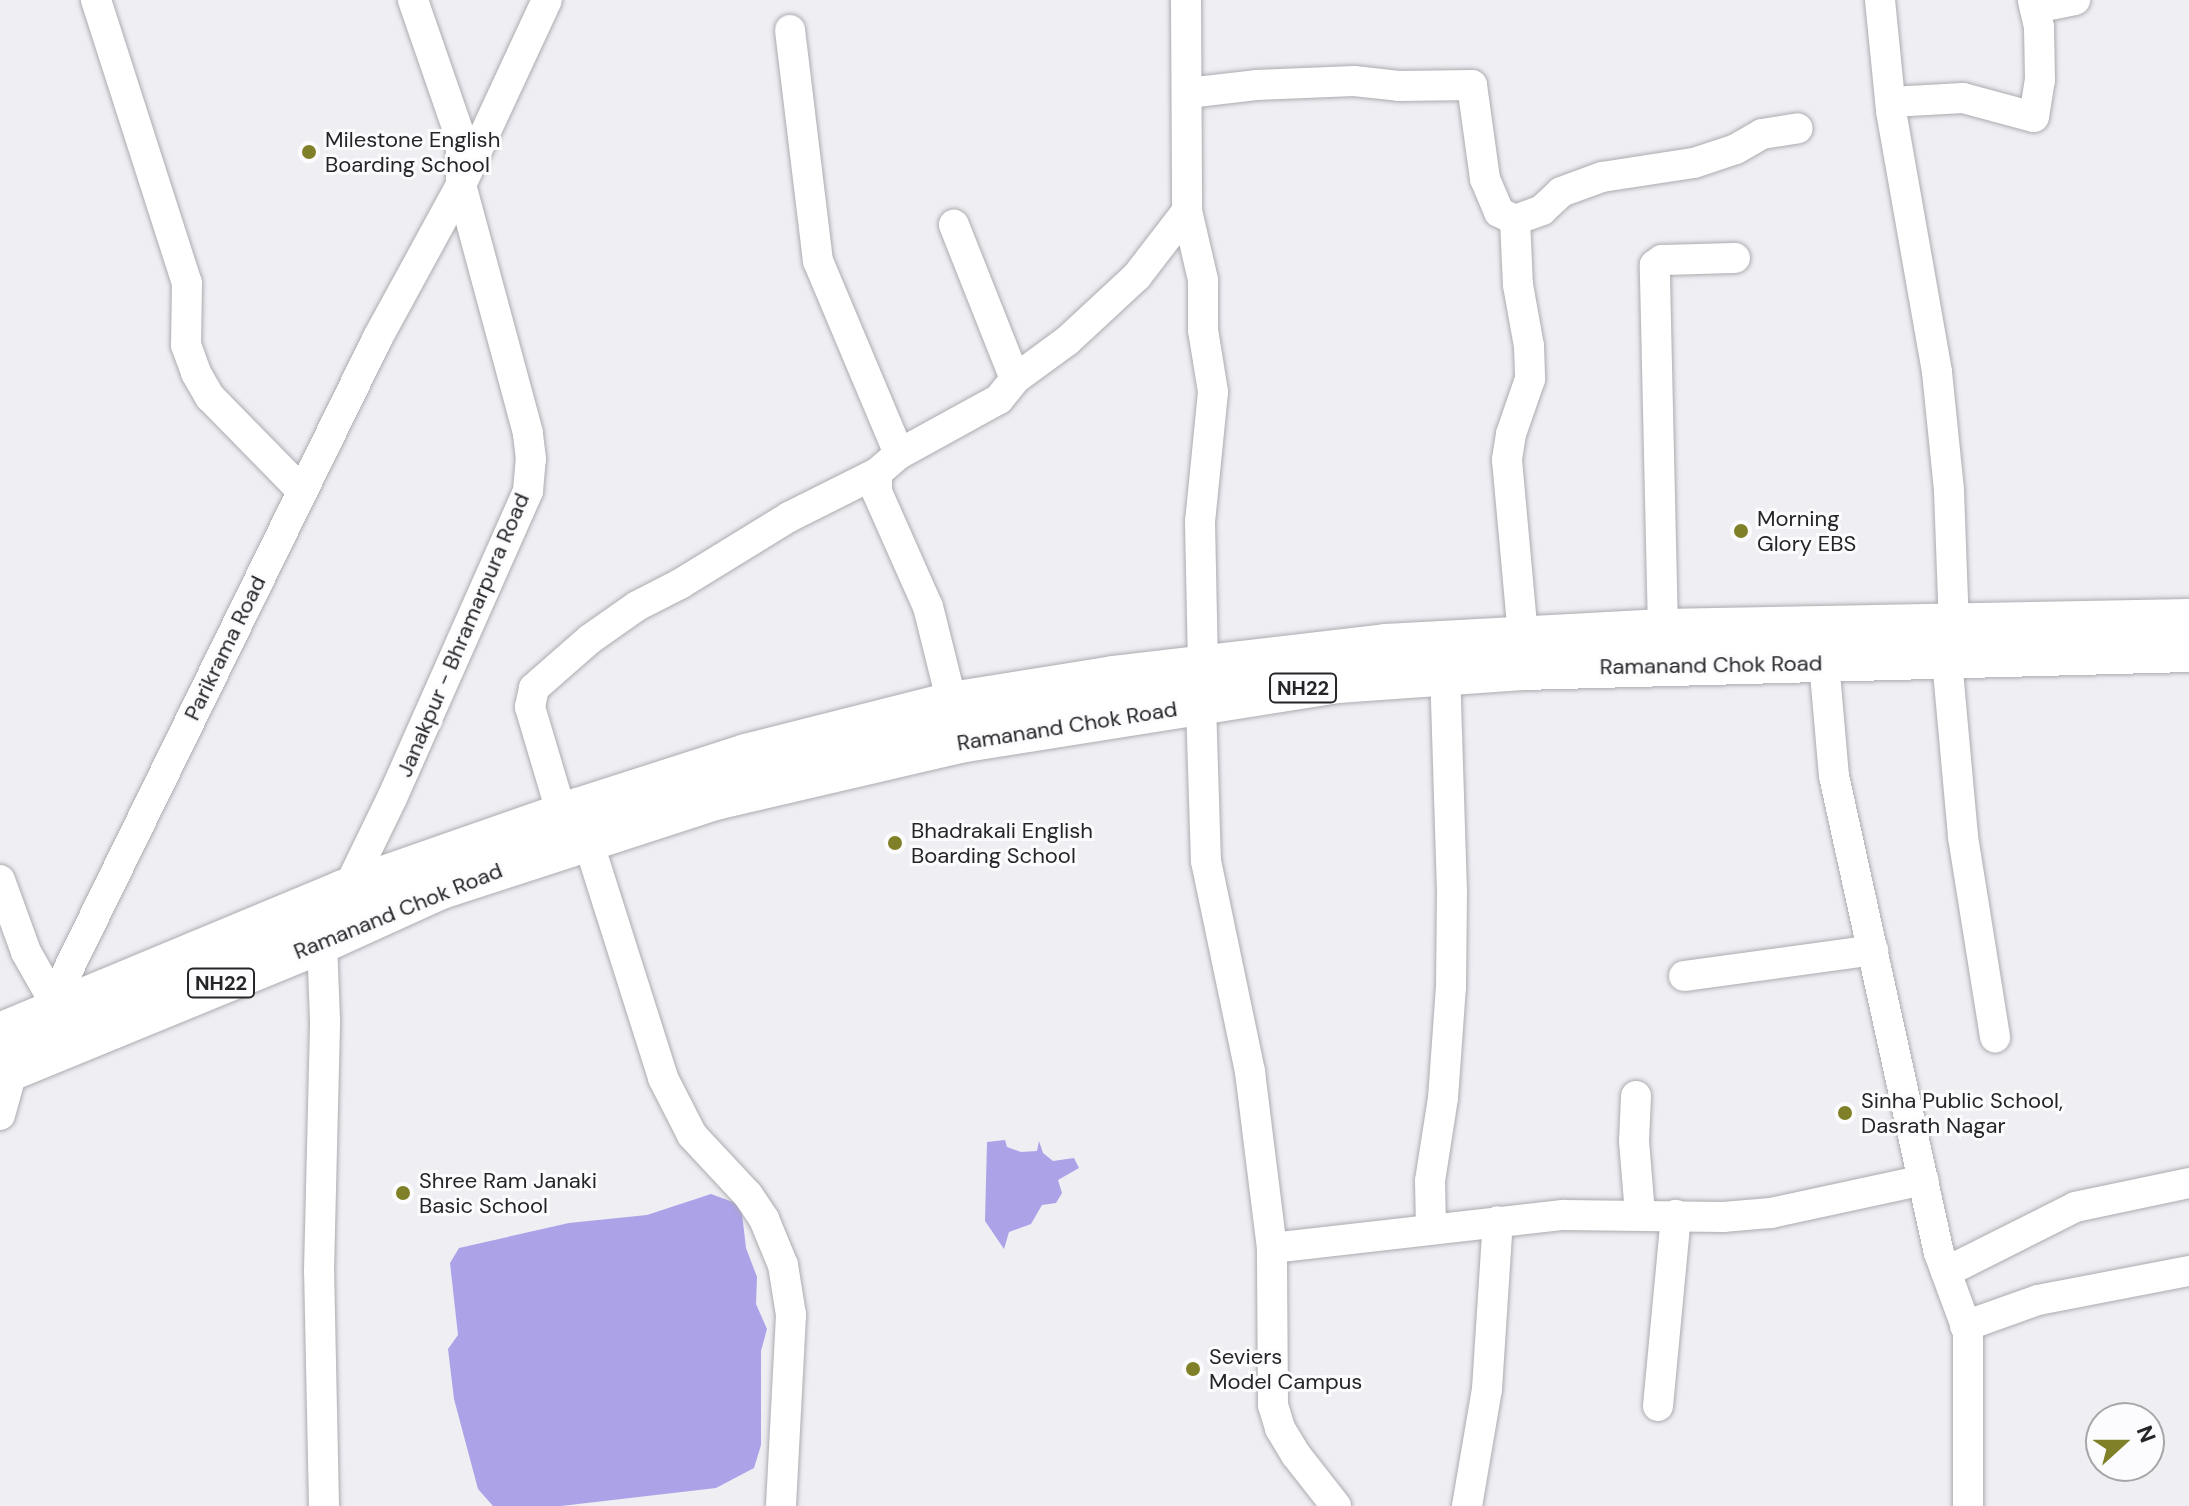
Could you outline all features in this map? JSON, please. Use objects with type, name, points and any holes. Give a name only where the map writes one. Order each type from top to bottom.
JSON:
[{"type":"highway","name":"Ramanand Chok Road","points":[[4,1059],[50,1005],[344,891],[576,821],[746,755],[952,703],[1202,685],[1337,682],[1523,669],[1824,662],[1951,643],[2189,620]]},
{"type":"highway","name":"Ramanand Chok Road","points":[[4,1059],[322,942],[441,888],[576,821],[715,799],[1386,645],[1663,630],[2189,651]]},
{"type":"street","points":[[96,0],[187,283],[186,345],[196,373],[210,397],[302,491]]},
{"type":"street","name":"Janakpur - Bhramarpura Road","points":[[322,942],[344,891],[392,798],[528,491],[531,459],[528,433],[461,185],[461,139],[413,0]]},
{"type":"street","name":"Parikrama Road","points":[[50,1005],[377,339],[461,185],[547,0]]},
{"type":"street","points":[[1186,0],[1187,211],[1203,280],[1203,330],[1213,392],[1200,522],[1206,861],[1250,1072],[1272,1248],[1273,1405],[1280,1428],[1296,1455],[1336,1506]]},
{"type":"street","points":[[1880,0],[1891,102],[1937,372],[1949,491],[1951,643],[1963,837],[1995,1037]]},
{"type":"street","points":[[1891,102],[1963,98],[2034,117],[2040,80],[2034,4],[2075,0]]},
{"type":"street","points":[[790,30],[818,261],[877,394],[888,463],[877,492],[881,507],[928,607],[952,703]]},
{"type":"street","points":[[1188,93],[1256,85],[1354,81],[1399,86],[1472,85],[1485,179],[1499,212],[1515,220],[1542,210],[1561,192],[1602,177],[1694,163],[1736,149],[1762,134],[1798,128]]},
{"type":"street","points":[[781,1506],[791,1315],[783,1265],[764,1219],[748,1195],[692,1135],[663,1078],[576,821],[530,707],[534,688],[590,639],[637,606],[999,399],[1015,379],[1067,341],[1137,276],[1187,211]]},
{"type":"street","points":[[1515,220],[1518,285],[1529,346],[1530,379],[1511,434],[1507,460],[1523,637]]},
{"type":"street","points":[[954,225],[1015,379]]},
{"type":"street","points":[[1663,630],[1655,265],[1662,260],[1735,258]]},
{"type":"street","points":[[1824,662],[1834,776],[1923,1180],[1946,1272],[1965,1326],[1968,1506]]},
{"type":"street","points":[[1431,1228],[1430,1181],[1443,1098],[1451,987],[1452,892],[1445,675]]},
{"type":"street","points":[[0,880],[26,952],[50,1005]]},
{"type":"street","points":[[322,942],[325,1020],[319,1271],[324,1506]]},
{"type":"street","points":[[1684,976],[1873,950]]},
{"type":"street","points":[[0,1115],[4,1059]]},
{"type":"street","points":[[1636,1096],[1634,1141],[1640,1214]]},
{"type":"street","points":[[1272,1248],[1563,1215],[1723,1217],[1771,1213],[1923,1180]]},
{"type":"street","points":[[1946,1272],[2075,1207],[2189,1183]]},
{"type":"street","points":[[1658,1406],[1676,1215]]},
{"type":"street","points":[[1467,1506],[1487,1389],[1498,1221]]},
{"type":"street","points":[[1965,1326],[2038,1300],[2189,1271]]},
{"type":"shaded area","points":[[1005,1140],[1007,1147],[1021,1152],[1037,1151],[1039,1141],[1043,1153],[1053,1161],[1074,1158],[1079,1168],[1058,1180],[1062,1193],[1056,1203],[1042,1205],[1031,1224],[1009,1232],[1004,1249],[985,1221],[987,1142]]},
{"type":"shaded area","points":[[711,1194],[741,1205],[746,1248],[757,1277],[756,1304],[767,1329],[761,1351],[761,1445],[754,1468],[716,1488],[561,1506],[493,1506],[478,1489],[454,1399],[448,1349],[458,1335],[450,1263],[459,1248],[569,1223],[647,1215]]},
{"type":"place","name":"Milestone English Boarding School","points":[[309,152]]},
{"type":"place","name":"Morning Glory EBS","points":[[1741,531]]},
{"type":"place","name":"Bhadrakali English Boarding School","points":[[895,843]]},
{"type":"place","name":"Sinha Public School, Dasrath Nagar","points":[[1845,1113]]},
{"type":"place","name":"Shree Ram Janaki Basic School","points":[[403,1193]]},
{"type":"place","name":"Seviers Model Campus","points":[[1193,1369]]}]
